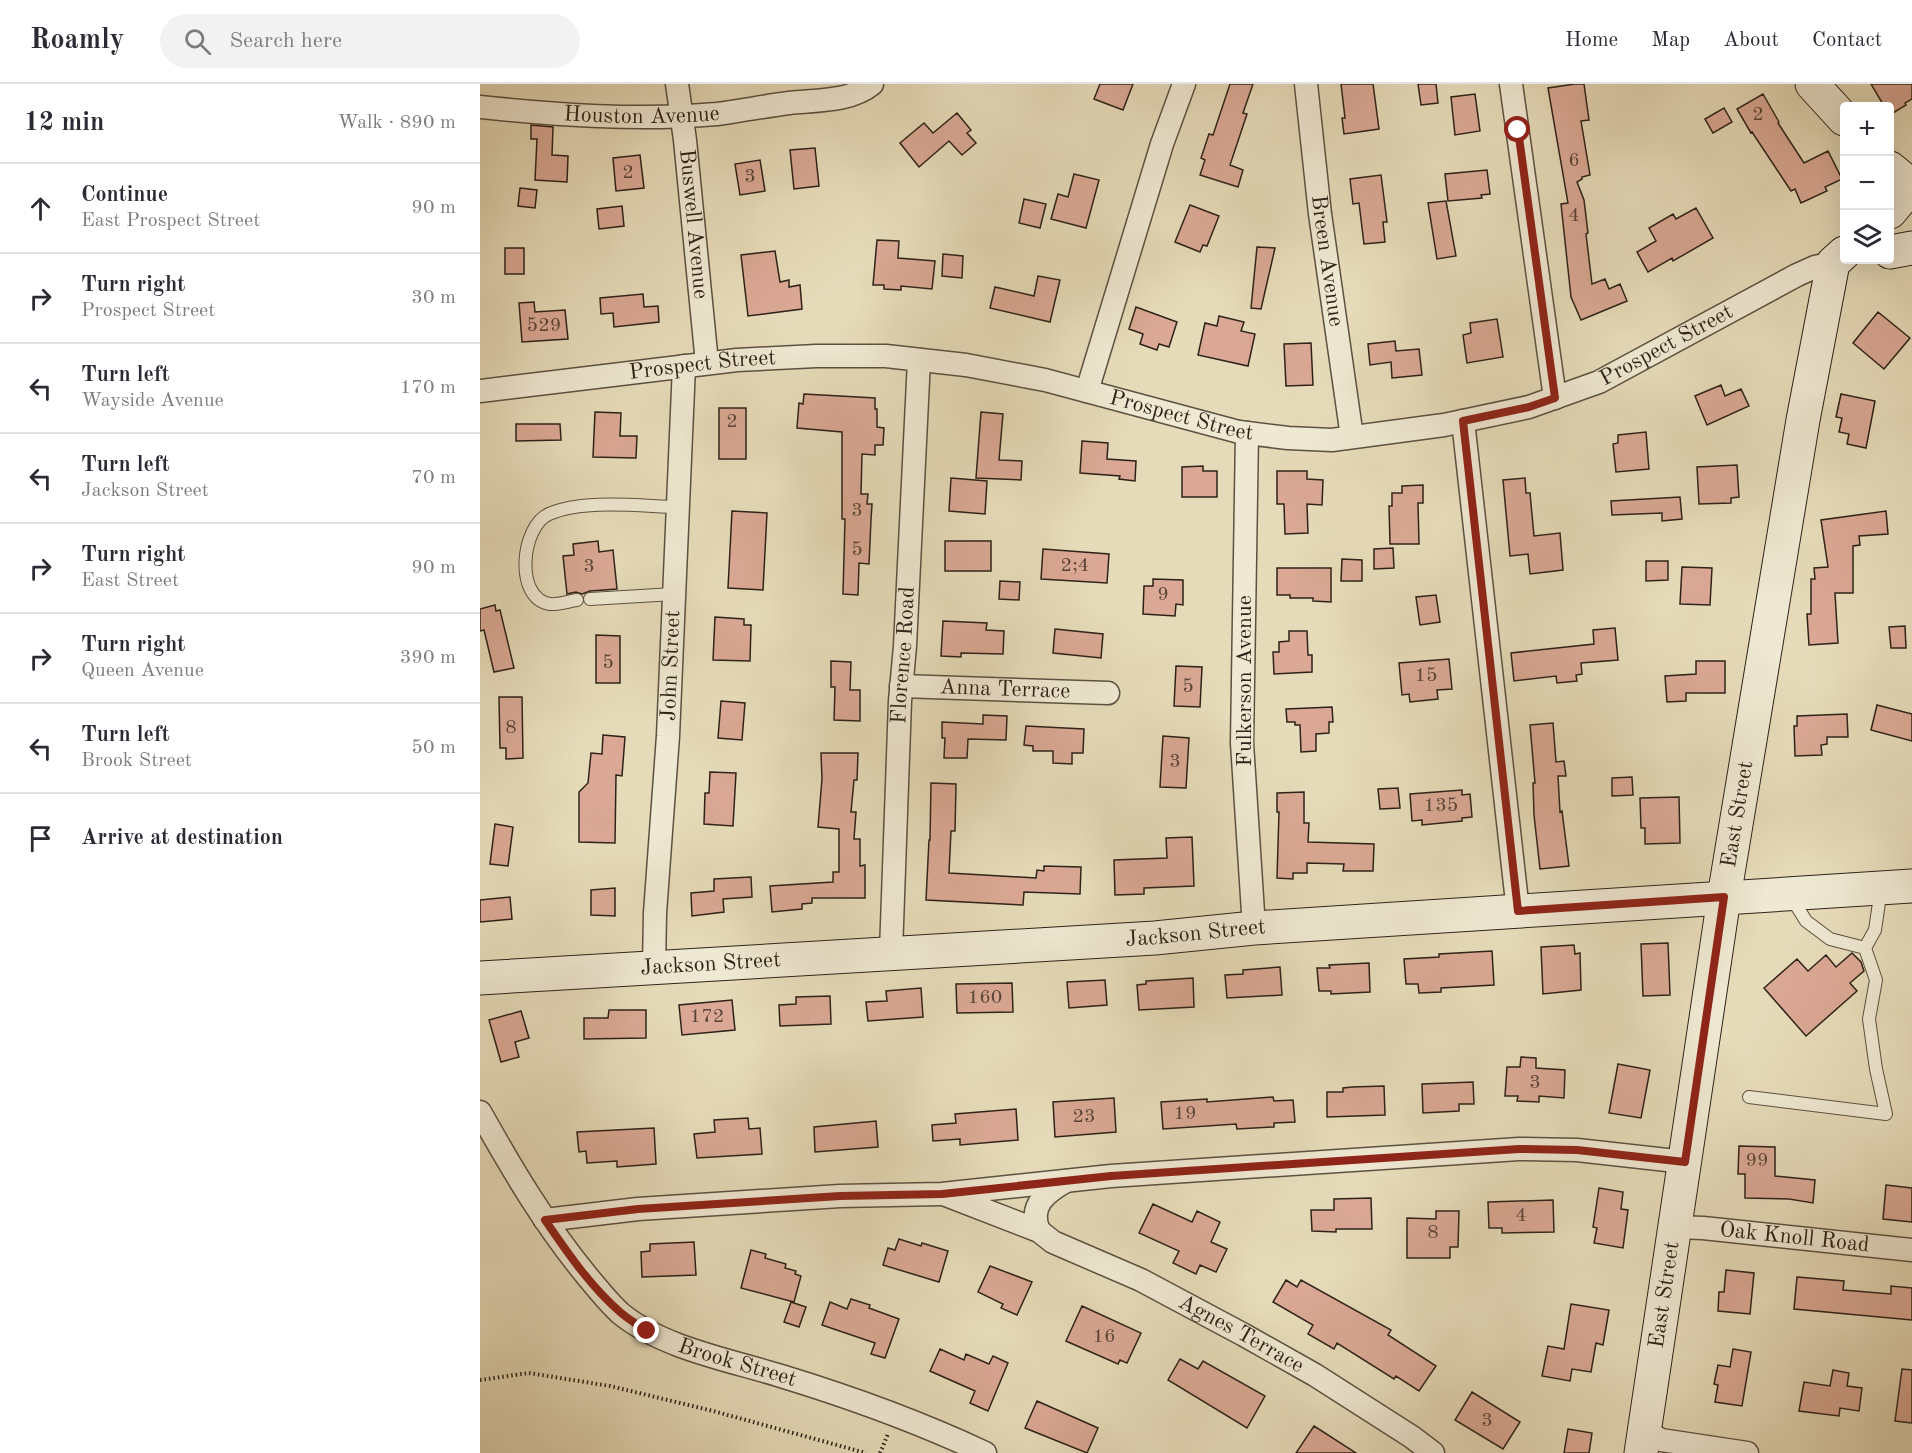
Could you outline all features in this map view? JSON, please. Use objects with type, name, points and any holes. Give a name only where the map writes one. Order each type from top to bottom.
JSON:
[{"type":"main road","points":[[1812,84],[1840,114]]},
{"type":"main road","points":[[1892,210],[1912,186],[1894,171]]},
{"type":"main road","points":[[1894,251],[1912,248]]},
{"type":"main road","name":"East Street","points":[[1643,1441],[1724,897],[1801,431],[1842,264]]},
{"type":"main road","name":"Jackson Street","points":[[480,978],[1144,938],[1254,928],[1897,887]]},
{"type":"street","name":"Buswell Avenue","points":[[677,84],[707,363]]},
{"type":"street","name":"Houston Avenue","points":[[480,107],[593,115],[717,114],[850,96],[872,84]]},
{"type":"street","points":[[1087,391],[1162,144],[1184,84]]},
{"type":"street","name":"Breen Avenue","points":[[1306,84],[1320,214],[1352,437]]},
{"type":"street","points":[[1511,84],[1555,398]]},
{"type":"street","name":"Prospect Street","points":[[480,391],[707,363],[816,356],[886,356],[966,365],[1045,380],[1246,433],[1332,440],[1463,421],[1529,407],[1555,398],[1599,382],[1797,275],[1840,260]]},
{"type":"street","name":"Florence Road","points":[[891,952],[901,686],[919,360]]},
{"type":"street","name":"John Street","points":[[654,967],[655,913],[668,736],[684,366]]},
{"type":"street","points":[[1463,421],[1518,911]]},
{"type":"street","name":"Fulkerson Avenue","points":[[1246,433],[1242,743],[1254,928]]},
{"type":"street","name":"Anna Terrace","points":[[901,686],[1108,693]]},
{"type":"street","name":"Brook Street","points":[[480,1112],[507,1160],[567,1252],[621,1313],[647,1331],[685,1347],[811,1385],[934,1429],[985,1453]]},
{"type":"street","points":[[545,1220],[638,1209],[840,1196],[942,1194],[1069,1179],[1519,1149],[1577,1150],[1685,1162]]},
{"type":"street","points":[[1039,1231],[1035,1222],[1043,1196],[1069,1179]]},
{"type":"street","name":"Agnes Terrace","points":[[942,1194],[1039,1231],[1053,1242],[1141,1280],[1314,1375],[1412,1437],[1433,1453]]},
{"type":"street","name":"Oak Knoll Road","points":[[1676,1227],[1912,1250]]},
{"type":"street","points":[[1643,1441],[1661,1440],[1747,1453]]},
{"type":"lane","points":[[674,594],[584,599],[549,604],[529,590],[525,566],[528,540],[540,519],[550,513],[582,506],[677,507]]},
{"type":"lane","points":[[1749,1096],[1886,1114],[1876,1069],[1869,1019],[1876,980],[1865,948],[1897,887]]},
{"type":"lane","points":[[1788,893],[1806,921],[1830,939],[1865,948]]},
{"type":"path","points":[[480,1380],[529,1373],[610,1386],[725,1414],[866,1453]]},
{"type":"building","points":[[1100,84],[1133,84],[1123,110],[1094,99]]},
{"type":"building","points":[[1230,84],[1253,84],[1243,113],[1247,114],[1230,165],[1243,170],[1238,187],[1200,175],[1205,160],[1201,158],[1209,134],[1213,135]]},
{"type":"building","points":[[1341,84],[1373,84],[1379,129],[1344,134],[1342,118],[1345,118]]},
{"type":"building","points":[[1418,84],[1436,84],[1438,103],[1421,105]]},
{"type":"building","points":[[1584,84],[1589,120],[1581,121],[1590,175],[1582,177],[1577,182],[1584,200],[1592,284],[1605,279],[1609,289],[1620,284],[1627,301],[1581,320],[1571,297],[1561,204],[1568,203],[1548,88]]},
{"type":"building","points":[[1871,84],[1912,84],[1912,99],[1894,112],[1894,102],[1882,102]]},
{"type":"building","points":[[1475,94],[1480,131],[1455,135],[1451,97]]},
{"type":"building","points":[[1763,94],[1778,123],[1804,163],[1828,151],[1840,175],[1840,180],[1825,187],[1827,191],[1801,203],[1795,189],[1791,191],[1737,109]]},
{"type":"building","points":[[1724,108],[1732,122],[1713,133],[1705,119]]},
{"type":"building","points":[[957,113],[971,130],[967,133],[976,143],[962,155],[949,141],[919,167],[900,143],[924,123],[933,133]]},
{"type":"building","points":[[531,125],[553,127],[552,155],[568,156],[567,182],[535,180],[537,139],[531,139]]},
{"type":"building","points":[[815,148],[819,186],[794,189],[790,150]]},
{"type":"building","points":[[640,155],[644,188],[616,191],[613,158]]},
{"type":"building","points":[[760,160],[765,191],[740,195],[735,164]]},
{"type":"building","points":[[1487,170],[1490,194],[1481,195],[1482,198],[1448,201],[1445,174]]},
{"type":"building","points":[[1074,174],[1099,180],[1086,228],[1051,219],[1058,194],[1068,197]]},
{"type":"building","points":[[1381,175],[1387,222],[1383,222],[1385,242],[1364,244],[1359,203],[1353,204],[1350,179]]},
{"type":"building","points":[[520,188],[537,190],[535,208],[518,206]]},
{"type":"building","points":[[1024,199],[1046,204],[1040,228],[1019,223]]},
{"type":"building","points":[[1446,201],[1456,256],[1437,259],[1428,203]]},
{"type":"building","points":[[1190,205],[1219,216],[1207,246],[1203,245],[1200,252],[1175,242]]},
{"type":"building","points":[[622,206],[624,226],[599,229],[597,209]]},
{"type":"building","points":[[1696,208],[1713,238],[1673,261],[1672,258],[1648,272],[1637,252],[1656,241],[1649,228],[1673,214],[1676,219]]},
{"type":"building","points":[[877,240],[899,241],[898,258],[935,261],[932,289],[901,286],[901,290],[884,289],[884,285],[873,285]]},
{"type":"building","points":[[1257,247],[1275,248],[1261,309],[1251,308]]},
{"type":"building","points":[[505,248],[524,248],[524,274],[505,274]]},
{"type":"building","points":[[775,251],[780,282],[789,280],[789,287],[800,285],[802,309],[748,316],[741,255]]},
{"type":"building","points":[[943,254],[963,256],[962,278],[942,276]]},
{"type":"building","points":[[1038,276],[1060,280],[1050,322],[990,308],[995,287],[1034,296]]},
{"type":"building","points":[[643,294],[644,307],[658,306],[659,322],[614,327],[613,313],[601,314],[600,298]]},
{"type":"building","points":[[534,302],[535,312],[565,310],[568,339],[522,342],[519,303]]},
{"type":"building","points":[[1136,307],[1177,322],[1169,347],[1159,344],[1157,350],[1140,344],[1143,334],[1129,329]]},
{"type":"building","points":[[1878,312],[1910,338],[1884,369],[1853,343]]},
{"type":"building","points":[[1219,316],[1244,322],[1241,331],[1255,334],[1248,366],[1198,355],[1205,323],[1217,326]]},
{"type":"building","points":[[1497,319],[1503,357],[1467,363],[1463,335],[1471,333],[1470,323]]},
{"type":"building","points":[[1395,341],[1396,351],[1419,349],[1422,375],[1392,378],[1391,362],[1370,365],[1368,344]]},
{"type":"building","points":[[1311,343],[1313,385],[1286,386],[1284,344]]},
{"type":"building","points":[[1721,385],[1725,396],[1741,389],[1749,406],[1707,425],[1695,396]]},
{"type":"building","points":[[804,394],[875,398],[877,427],[884,428],[883,445],[875,445],[875,455],[862,454],[861,494],[868,494],[867,504],[872,504],[869,564],[859,563],[858,595],[843,594],[845,519],[842,519],[842,432],[797,428],[799,403],[803,404]]},
{"type":"building","points":[[1841,394],[1875,401],[1866,448],[1847,444],[1849,434],[1839,432],[1842,418],[1836,417]]},
{"type":"building","points":[[719,408],[746,408],[746,459],[719,459]]},
{"type":"building","points":[[595,412],[621,413],[620,436],[637,436],[636,458],[593,457]]},
{"type":"building","points":[[981,412],[1003,414],[999,460],[1022,461],[1021,480],[976,478]]},
{"type":"building","points":[[516,424],[560,424],[561,440],[516,441]]},
{"type":"building","points":[[1646,432],[1649,469],[1616,472],[1613,444],[1618,443],[1618,435]]},
{"type":"building","points":[[1082,441],[1108,443],[1107,459],[1136,461],[1135,481],[1119,479],[1120,476],[1080,473]]},
{"type":"building","points":[[1737,465],[1739,497],[1731,498],[1731,503],[1699,504],[1697,467]]},
{"type":"building","points":[[1203,466],[1203,471],[1217,471],[1217,497],[1182,497],[1182,467]]},
{"type":"building","points":[[1277,471],[1307,471],[1307,479],[1323,480],[1322,505],[1307,504],[1308,533],[1285,534],[1284,504],[1277,504]]},
{"type":"building","points":[[951,478],[987,481],[985,514],[949,511]]},
{"type":"building","points":[[1525,478],[1526,493],[1530,493],[1534,536],[1560,533],[1563,570],[1530,574],[1528,554],[1510,556],[1503,480]]},
{"type":"building","points":[[1423,485],[1423,503],[1418,503],[1419,544],[1390,544],[1389,506],[1392,506],[1392,493],[1402,493],[1402,486]]},
{"type":"building","points":[[1680,497],[1682,519],[1662,521],[1662,513],[1612,515],[1611,501]]},
{"type":"building","points":[[732,511],[767,513],[763,590],[728,588]]},
{"type":"building","points":[[1886,511],[1888,534],[1859,536],[1860,545],[1853,546],[1853,593],[1835,593],[1838,643],[1809,645],[1807,614],[1811,614],[1811,579],[1815,579],[1814,568],[1828,567],[1821,520]]},
{"type":"building","points":[[598,541],[599,552],[613,550],[617,589],[567,594],[563,556],[574,555],[573,544]]},
{"type":"building","points":[[945,541],[991,541],[991,571],[945,571]]},
{"type":"building","points":[[1393,548],[1394,568],[1374,569],[1374,549]]},
{"type":"building","points":[[1043,549],[1109,554],[1107,583],[1041,579]]},
{"type":"building","points":[[1342,559],[1362,560],[1362,581],[1341,581]]},
{"type":"building","points":[[1646,561],[1668,561],[1668,580],[1646,581]]},
{"type":"building","points":[[1682,567],[1712,568],[1710,605],[1680,604]]},
{"type":"building","points":[[1277,568],[1331,568],[1331,602],[1277,595]]},
{"type":"building","points":[[1153,579],[1183,580],[1183,605],[1176,604],[1175,616],[1143,614],[1144,586],[1153,586]]},
{"type":"building","points":[[1000,581],[1020,582],[1019,600],[999,599]]},
{"type":"building","points":[[1436,595],[1440,622],[1420,625],[1416,597]]},
{"type":"building","points":[[495,605],[496,611],[500,610],[514,668],[494,672],[484,630],[480,631],[480,609]]},
{"type":"building","points":[[715,617],[744,619],[744,625],[751,625],[750,661],[713,660]]},
{"type":"building","points":[[943,621],[987,623],[986,630],[1004,631],[1003,654],[961,653],[961,657],[941,656]]},
{"type":"building","points":[[1905,626],[1906,648],[1891,648],[1889,627]]},
{"type":"building","points":[[1615,628],[1618,660],[1581,663],[1582,674],[1576,675],[1577,681],[1557,683],[1556,676],[1514,681],[1511,653],[1594,644],[1593,630]]},
{"type":"building","points":[[1055,629],[1103,634],[1101,658],[1053,653]]},
{"type":"building","points":[[1289,631],[1307,631],[1308,655],[1312,655],[1312,672],[1274,674],[1273,652],[1279,652],[1279,642],[1289,641]]},
{"type":"building","points":[[596,635],[620,636],[620,683],[596,683]]},
{"type":"building","points":[[1449,659],[1452,689],[1437,690],[1438,699],[1410,702],[1409,694],[1402,695],[1399,663]]},
{"type":"building","points":[[831,661],[851,662],[850,690],[860,690],[860,721],[834,720],[835,687],[831,687]]},
{"type":"building","points":[[1696,661],[1725,661],[1725,693],[1686,693],[1686,701],[1667,702],[1665,676],[1696,674]]},
{"type":"building","points":[[1176,666],[1202,667],[1200,707],[1174,706]]},
{"type":"building","points":[[499,697],[522,697],[523,758],[506,759],[506,748],[500,748]]},
{"type":"building","points":[[721,701],[745,703],[742,740],[718,738]]},
{"type":"building","points":[[1877,705],[1912,714],[1912,741],[1871,730]]},
{"type":"building","points":[[1332,707],[1333,722],[1329,722],[1329,733],[1316,734],[1316,751],[1301,752],[1300,725],[1287,722],[1286,709]]},
{"type":"building","points":[[1847,714],[1848,737],[1827,737],[1827,744],[1821,745],[1822,755],[1795,756],[1794,726],[1797,726],[1797,716]]},
{"type":"building","points":[[983,715],[1007,716],[1006,740],[968,739],[967,758],[944,758],[945,738],[942,738],[942,722],[983,724]]},
{"type":"building","points":[[1553,723],[1556,762],[1564,761],[1566,776],[1558,776],[1560,812],[1562,811],[1569,866],[1540,869],[1534,815],[1533,783],[1535,783],[1530,725]]},
{"type":"building","points":[[1026,726],[1084,729],[1083,753],[1072,753],[1072,764],[1053,763],[1053,751],[1033,751],[1033,746],[1024,745]]},
{"type":"building","points":[[603,735],[625,737],[622,776],[616,775],[615,843],[579,842],[579,792],[588,783],[591,753],[602,754]]},
{"type":"building","points":[[1163,736],[1189,738],[1186,788],[1160,787]]},
{"type":"building","points":[[821,753],[858,753],[857,780],[854,780],[851,812],[856,812],[854,839],[860,839],[860,866],[865,865],[865,898],[812,898],[812,903],[802,904],[802,909],[772,912],[770,886],[833,882],[833,872],[839,872],[839,829],[818,827],[822,779]]},
{"type":"building","points":[[710,772],[736,773],[733,826],[704,824],[705,793],[709,793]]},
{"type":"building","points":[[1632,777],[1633,795],[1612,796],[1612,778]]},
{"type":"building","points":[[931,783],[956,784],[955,831],[951,831],[949,873],[1036,878],[1037,870],[1044,871],[1044,866],[1081,867],[1080,894],[1024,892],[1023,905],[926,900]]},
{"type":"building","points":[[1398,788],[1400,808],[1380,809],[1378,789]]},
{"type":"building","points":[[1462,790],[1462,795],[1470,794],[1472,817],[1462,818],[1462,821],[1422,825],[1422,820],[1412,821],[1410,794]]},
{"type":"building","points":[[1304,792],[1304,823],[1309,823],[1308,842],[1374,844],[1373,871],[1343,871],[1344,864],[1307,863],[1307,873],[1293,873],[1293,879],[1277,878],[1279,812],[1277,812],[1277,793]]},
{"type":"building","points":[[1679,797],[1680,843],[1645,844],[1645,828],[1641,828],[1640,798]]},
{"type":"building","points":[[495,824],[513,827],[508,866],[490,864]]},
{"type":"building","points":[[1192,837],[1194,886],[1144,888],[1144,894],[1115,895],[1114,860],[1167,858],[1166,838]]},
{"type":"building","points":[[751,877],[752,897],[723,899],[724,912],[692,916],[691,893],[714,891],[714,879]]},
{"type":"building","points":[[615,888],[615,916],[591,915],[591,890]]},
{"type":"building","points":[[510,897],[512,919],[480,922],[480,900]]},
{"type":"building","points":[[1668,943],[1670,995],[1643,996],[1641,944]]},
{"type":"building","points":[[1574,945],[1575,954],[1580,953],[1581,990],[1543,994],[1541,947]]},
{"type":"building","points":[[1492,951],[1494,985],[1441,988],[1441,992],[1419,993],[1418,984],[1406,984],[1404,959],[1439,957],[1439,954]]},
{"type":"building","points":[[1852,953],[1861,962],[1864,971],[1850,983],[1857,991],[1806,1036],[1764,988],[1797,959],[1808,971],[1826,955],[1836,967]]},
{"type":"building","points":[[1369,963],[1370,992],[1331,994],[1331,991],[1319,991],[1317,968],[1330,968],[1329,965]]},
{"type":"building","points":[[1280,967],[1282,995],[1227,998],[1225,975],[1243,974],[1243,970]]},
{"type":"building","points":[[1193,978],[1194,1007],[1139,1010],[1137,985],[1146,984],[1146,981]]},
{"type":"building","points":[[1105,980],[1107,1005],[1069,1008],[1067,982]]},
{"type":"building","points":[[1012,983],[1013,1012],[957,1013],[956,984]]},
{"type":"building","points":[[921,988],[923,1017],[868,1021],[866,1002],[887,1001],[886,991]]},
{"type":"building","points":[[830,996],[831,1024],[780,1026],[779,1005],[796,1004],[796,997]]},
{"type":"building","points":[[732,1000],[735,1030],[682,1035],[679,1005]]},
{"type":"building","points":[[609,1010],[646,1010],[646,1038],[584,1039],[584,1018],[608,1018]]},
{"type":"building","points":[[521,1011],[529,1038],[515,1042],[519,1057],[501,1062],[489,1020]]},
{"type":"building","points":[[1521,1057],[1536,1058],[1536,1068],[1565,1070],[1564,1098],[1539,1096],[1539,1102],[1517,1101],[1518,1096],[1505,1096],[1507,1067],[1520,1067]]},
{"type":"building","points":[[1618,1064],[1650,1070],[1641,1118],[1609,1113]]},
{"type":"building","points":[[1473,1082],[1474,1104],[1459,1104],[1459,1111],[1423,1113],[1422,1084]]},
{"type":"building","points":[[1384,1086],[1385,1115],[1327,1117],[1327,1092],[1343,1092],[1343,1088],[1352,1087]]},
{"type":"building","points":[[1273,1097],[1274,1101],[1293,1100],[1295,1122],[1274,1123],[1274,1127],[1237,1129],[1236,1124],[1163,1129],[1161,1102],[1207,1099],[1207,1102]]},
{"type":"building","points":[[1114,1098],[1116,1132],[1055,1137],[1053,1102]]},
{"type":"building","points":[[1016,1109],[1018,1140],[960,1145],[960,1139],[933,1141],[932,1125],[956,1123],[955,1114]]},
{"type":"building","points":[[748,1118],[749,1129],[760,1128],[762,1154],[697,1158],[694,1134],[715,1132],[714,1120]]},
{"type":"building","points":[[876,1121],[878,1147],[815,1152],[814,1127]]},
{"type":"building","points":[[654,1128],[656,1164],[617,1167],[617,1161],[587,1163],[586,1151],[579,1152],[577,1132]]},
{"type":"building","points":[[1739,1146],[1775,1147],[1775,1176],[1815,1180],[1813,1203],[1789,1199],[1745,1198],[1745,1174],[1738,1174]]},
{"type":"building","points":[[1886,1185],[1912,1188],[1912,1222],[1883,1219]]},
{"type":"building","points":[[1599,1188],[1623,1192],[1621,1209],[1628,1210],[1623,1248],[1594,1243],[1597,1228],[1593,1227]]},
{"type":"building","points":[[1371,1198],[1372,1229],[1312,1231],[1311,1210],[1334,1210],[1334,1199]]},
{"type":"building","points":[[1553,1200],[1554,1232],[1502,1233],[1502,1228],[1489,1228],[1488,1202]]},
{"type":"building","points":[[1153,1204],[1192,1222],[1197,1211],[1220,1222],[1211,1242],[1227,1249],[1216,1272],[1200,1265],[1196,1274],[1173,1263],[1179,1251],[1139,1233]]},
{"type":"building","points":[[1436,1211],[1459,1211],[1458,1247],[1450,1247],[1450,1258],[1407,1258],[1407,1218],[1436,1219]]},
{"type":"building","points":[[899,1239],[948,1251],[939,1282],[883,1265],[888,1248],[895,1250]]},
{"type":"building","points":[[694,1242],[696,1275],[642,1277],[641,1252],[650,1251],[650,1244]]},
{"type":"building","points":[[751,1250],[766,1254],[765,1258],[786,1264],[785,1268],[796,1271],[795,1274],[801,1276],[794,1302],[741,1288]]},
{"type":"building","points":[[990,1266],[1032,1282],[1017,1315],[1001,1308],[1003,1304],[978,1292]]},
{"type":"building","points":[[1726,1270],[1754,1273],[1750,1314],[1718,1311],[1719,1292],[1724,1292]]},
{"type":"building","points":[[1797,1277],[1844,1281],[1843,1290],[1891,1294],[1891,1286],[1912,1288],[1912,1320],[1794,1309]]},
{"type":"building","points":[[1286,1280],[1297,1287],[1301,1280],[1391,1330],[1388,1335],[1436,1366],[1419,1391],[1396,1376],[1394,1379],[1337,1343],[1334,1349],[1308,1334],[1313,1325],[1273,1302]]},
{"type":"building","points":[[851,1299],[899,1319],[885,1358],[871,1354],[875,1343],[822,1325],[830,1302],[847,1309]]},
{"type":"building","points":[[791,1302],[806,1307],[799,1327],[784,1322]]},
{"type":"building","points":[[1571,1304],[1609,1310],[1603,1345],[1596,1343],[1591,1372],[1572,1369],[1570,1381],[1542,1376],[1548,1346],[1564,1349]]},
{"type":"building","points":[[1082,1306],[1141,1333],[1127,1363],[1120,1360],[1118,1364],[1066,1341]]},
{"type":"building","points":[[940,1349],[964,1360],[966,1354],[989,1364],[993,1356],[1008,1363],[988,1411],[970,1403],[975,1391],[930,1371]]},
{"type":"building","points":[[1733,1349],[1751,1352],[1742,1406],[1715,1402],[1718,1385],[1714,1384],[1718,1365],[1730,1367]]},
{"type":"building","points":[[1180,1359],[1198,1369],[1203,1361],[1265,1396],[1247,1428],[1168,1380]]},
{"type":"building","points":[[1902,1369],[1912,1370],[1912,1423],[1895,1421]]},
{"type":"building","points":[[1833,1370],[1849,1373],[1847,1386],[1862,1388],[1859,1411],[1840,1408],[1839,1416],[1799,1411],[1804,1382],[1830,1386]]},
{"type":"building","points":[[1472,1392],[1520,1422],[1503,1449],[1455,1420]]},
{"type":"building","points":[[1037,1401],[1098,1428],[1087,1453],[1025,1428]]},
{"type":"building","points":[[1314,1426],[1356,1453],[1296,1453]]},
{"type":"building","points":[[1568,1429],[1592,1433],[1589,1453],[1564,1453]]},
{"type":"route","points":[[647,1331],[621,1313],[596,1287],[567,1252],[545,1220],[638,1209],[840,1196],[942,1194],[1069,1179],[1519,1149],[1577,1150],[1685,1162],[1724,897],[1518,911],[1463,421],[1529,407],[1555,398],[1518,130]]}]
